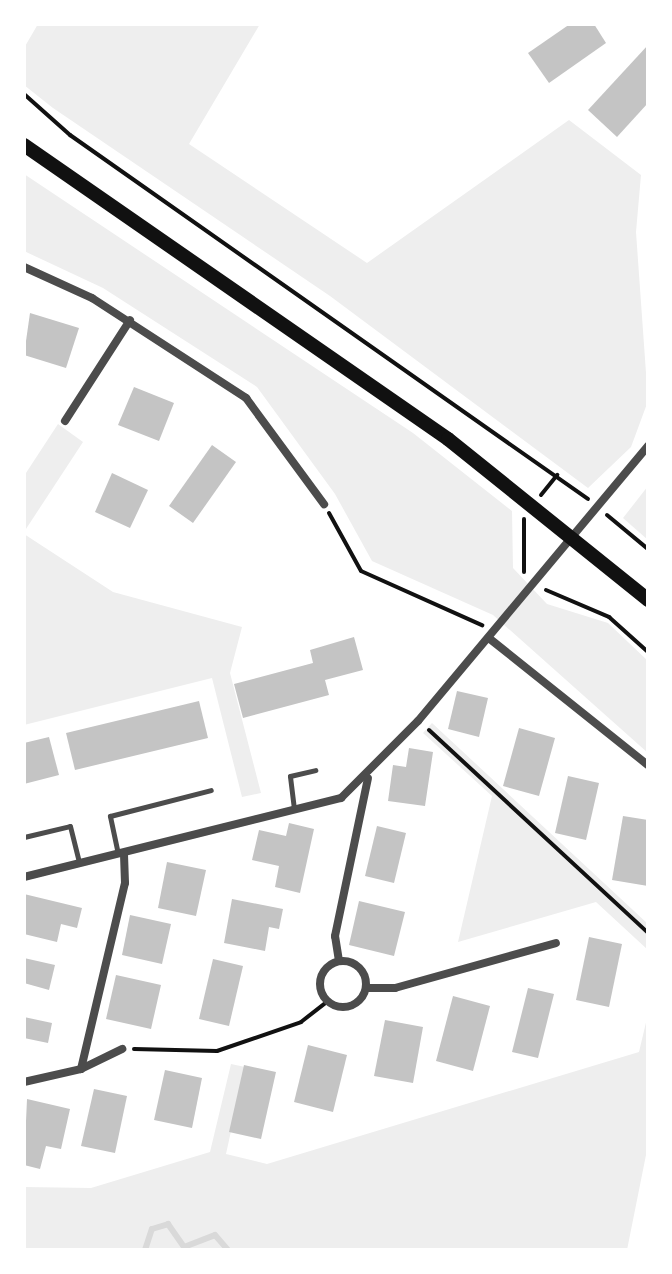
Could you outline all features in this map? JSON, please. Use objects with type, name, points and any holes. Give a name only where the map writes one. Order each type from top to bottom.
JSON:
[{"type":"main road","points":[[24,145],[448,439],[574,537],[648,600]]},
{"type":"street","points":[[24,267],[130,320],[246,398],[324,504]]},
{"type":"street","points":[[65,421],[130,320]]},
{"type":"street","points":[[24,877],[341,798],[369,777],[490,639],[600,509],[648,446]]},
{"type":"street","points":[[490,639],[648,765]]},
{"type":"street","points":[[339,961],[335,936],[369,777]]},
{"type":"street","points":[[81,1069],[125,883],[121,854]]},
{"type":"street","points":[[339,961],[320,981],[328,1001],[348,1007],[366,988],[395,988],[556,943]]},
{"type":"street","points":[[339,961],[359,967],[366,988]]},
{"type":"street","points":[[24,1082],[81,1069],[122,1049]]},
{"type":"lane","points":[[294,810],[290,776],[315,770]]},
{"type":"lane","points":[[121,854],[110,816],[211,790]]},
{"type":"lane","points":[[24,837],[70,826],[79,864]]},
{"type":"path","points":[[24,94],[70,135],[600,509],[648,549]]},
{"type":"path","points":[[324,504],[361,571],[385,588],[482,625],[490,614]]},
{"type":"path","points":[[515,583],[524,572]]},
{"type":"path","points":[[418,721],[648,933]]},
{"type":"path","points":[[122,1049],[217,1051],[301,1022],[328,1001]]},
{"type":"shaded area","points":[[38,24],[260,24],[189,144],[367,263],[569,120],[641,175],[636,232],[648,401],[631,447],[588,488],[330,296],[53,108],[24,85],[24,48]]},
{"type":"shaded area","points":[[24,174],[413,433],[512,511],[513,568],[547,604],[608,623],[648,661],[648,753],[493,615],[372,561],[335,494],[257,387],[103,288],[24,251]]},
{"type":"shaded area","points":[[58,424],[83,442],[24,532],[24,476]]},
{"type":"shaded area","points":[[648,486],[648,540],[623,518]]},
{"type":"shaded area","points":[[24,534],[113,592],[242,627],[230,673],[261,793],[242,797],[212,678],[24,725]]},
{"type":"shaded area","points":[[432,723],[648,924],[648,950],[596,902],[458,942],[492,796],[423,733]]},
{"type":"shaded area","points":[[648,1014],[648,1145],[627,1250],[24,1250],[24,1187],[91,1188],[210,1152],[231,1064],[245,1067],[226,1154],[267,1164],[639,1052]]},
{"type":"building","points":[[570,24],[594,24],[606,43],[549,83],[528,53]]},
{"type":"building","points":[[648,45],[648,103],[617,137],[588,110]]},
{"type":"building","points":[[30,313],[79,328],[66,368],[24,355]]},
{"type":"building","points":[[134,387],[174,403],[159,441],[118,425]]},
{"type":"building","points":[[212,445],[236,462],[193,523],[169,506]]},
{"type":"building","points":[[112,473],[148,490],[130,528],[95,512]]},
{"type":"building","points":[[354,637],[363,670],[325,680],[329,695],[243,718],[234,684],[313,663],[310,650]]},
{"type":"building","points":[[457,691],[488,698],[479,737],[448,729]]},
{"type":"building","points":[[199,701],[208,738],[75,770],[66,733]]},
{"type":"building","points":[[519,728],[555,738],[539,796],[503,786]]},
{"type":"building","points":[[49,737],[59,775],[24,784],[24,743]]},
{"type":"building","points":[[409,748],[433,752],[425,806],[388,801],[393,765],[406,767]]},
{"type":"building","points":[[568,776],[599,783],[586,840],[555,833]]},
{"type":"building","points":[[623,816],[648,820],[648,886],[612,880]]},
{"type":"building","points":[[289,823],[314,829],[300,893],[275,887],[279,866],[252,860],[259,830],[286,836]]},
{"type":"building","points":[[377,826],[406,833],[394,883],[365,876]]},
{"type":"building","points":[[167,862],[206,870],[196,916],[158,908]]},
{"type":"building","points":[[24,894],[82,908],[77,928],[61,924],[57,942],[24,934]]},
{"type":"building","points":[[232,899],[283,909],[279,929],[269,927],[265,951],[224,943]]},
{"type":"building","points":[[359,901],[405,912],[394,956],[349,945]]},
{"type":"building","points":[[130,915],[171,924],[162,964],[122,955]]},
{"type":"building","points":[[589,937],[622,944],[609,1007],[576,1000]]},
{"type":"building","points":[[24,958],[55,965],[49,990],[24,983]]},
{"type":"building","points":[[213,959],[243,966],[229,1026],[199,1019]]},
{"type":"building","points":[[116,975],[161,985],[151,1029],[106,1019]]},
{"type":"building","points":[[528,988],[554,994],[538,1058],[512,1052]]},
{"type":"building","points":[[453,996],[490,1006],[473,1071],[436,1061]]},
{"type":"building","points":[[24,1017],[52,1023],[48,1043],[24,1038]]},
{"type":"building","points":[[385,1020],[423,1027],[413,1083],[374,1076]]},
{"type":"building","points":[[308,1045],[347,1055],[333,1112],[294,1102]]},
{"type":"building","points":[[244,1065],[276,1072],[261,1139],[229,1132]]},
{"type":"building","points":[[165,1070],[202,1078],[192,1128],[154,1120]]},
{"type":"building","points":[[94,1089],[127,1096],[115,1153],[81,1146]]},
{"type":"building","points":[[27,1099],[70,1109],[61,1149],[46,1146],[40,1169],[24,1165]]},
{"type":"waterway","points":[[145,1250],[152,1229],[168,1224],[184,1247],[215,1235],[228,1250]]}]
